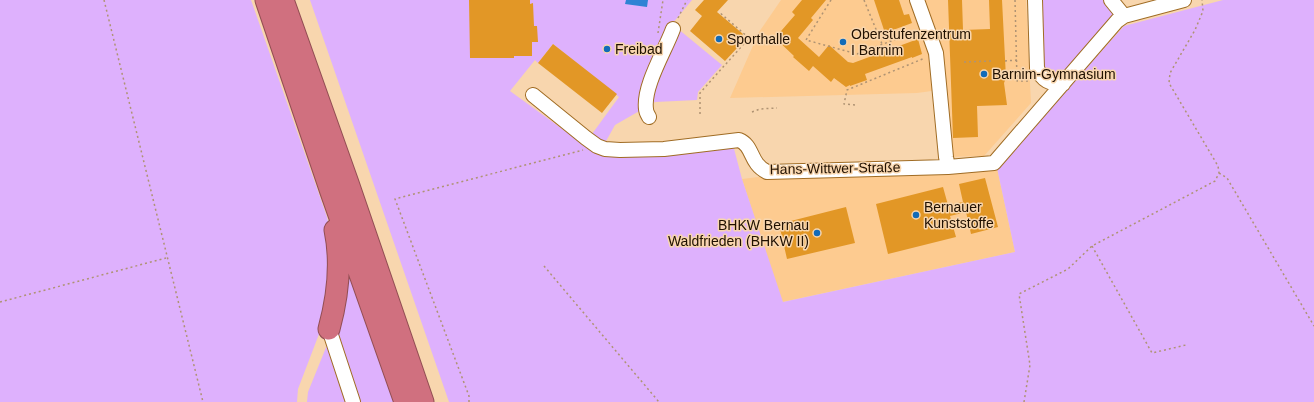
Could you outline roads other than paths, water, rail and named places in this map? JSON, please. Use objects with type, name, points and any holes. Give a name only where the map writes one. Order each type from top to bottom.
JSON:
[{"type":"highway","points":[[266,0],[331,192],[405,402]]},
{"type":"highway","points":[[283,0],[423,402]]},
{"type":"highway","points":[[329,329],[336,298],[339,269],[337,238],[329,206],[331,192]]},
{"type":"street","points":[[917,0],[936,53],[948,167]]},
{"type":"street","points":[[1035,0],[1038,68],[1040,74],[1048,82],[1063,84]]},
{"type":"street","points":[[1111,0],[1124,16]]},
{"type":"street","name":"Hans-Wittwer-Straße","points":[[533,95],[597,146],[605,149],[664,149],[739,140],[748,146],[757,165],[766,172],[948,167],[994,163],[1117,21],[1124,16],[1184,0]]},
{"type":"street","points":[[649,117],[646,110],[646,95],[650,82],[673,29]]},
{"type":"street","points":[[329,329],[353,402]]},
{"type":"water","points":[[626,0],[648,0],[647,7],[625,4]]},
{"type":"place","name":"Sporthalle","points":[[719,39]]},
{"type":"place","name":"Oberstufenzentrum I Barnim","points":[[843,42]]},
{"type":"place","name":"Freibad","points":[[607,49]]},
{"type":"place","name":"Barnim-Gymnasium","points":[[984,74]]},
{"type":"place","name":"Bernauer Kunststoffe","points":[[916,215]]},
{"type":"place","name":"BHKW Bernau Waldfrieden (BHKW II)","points":[[817,233]]}]
